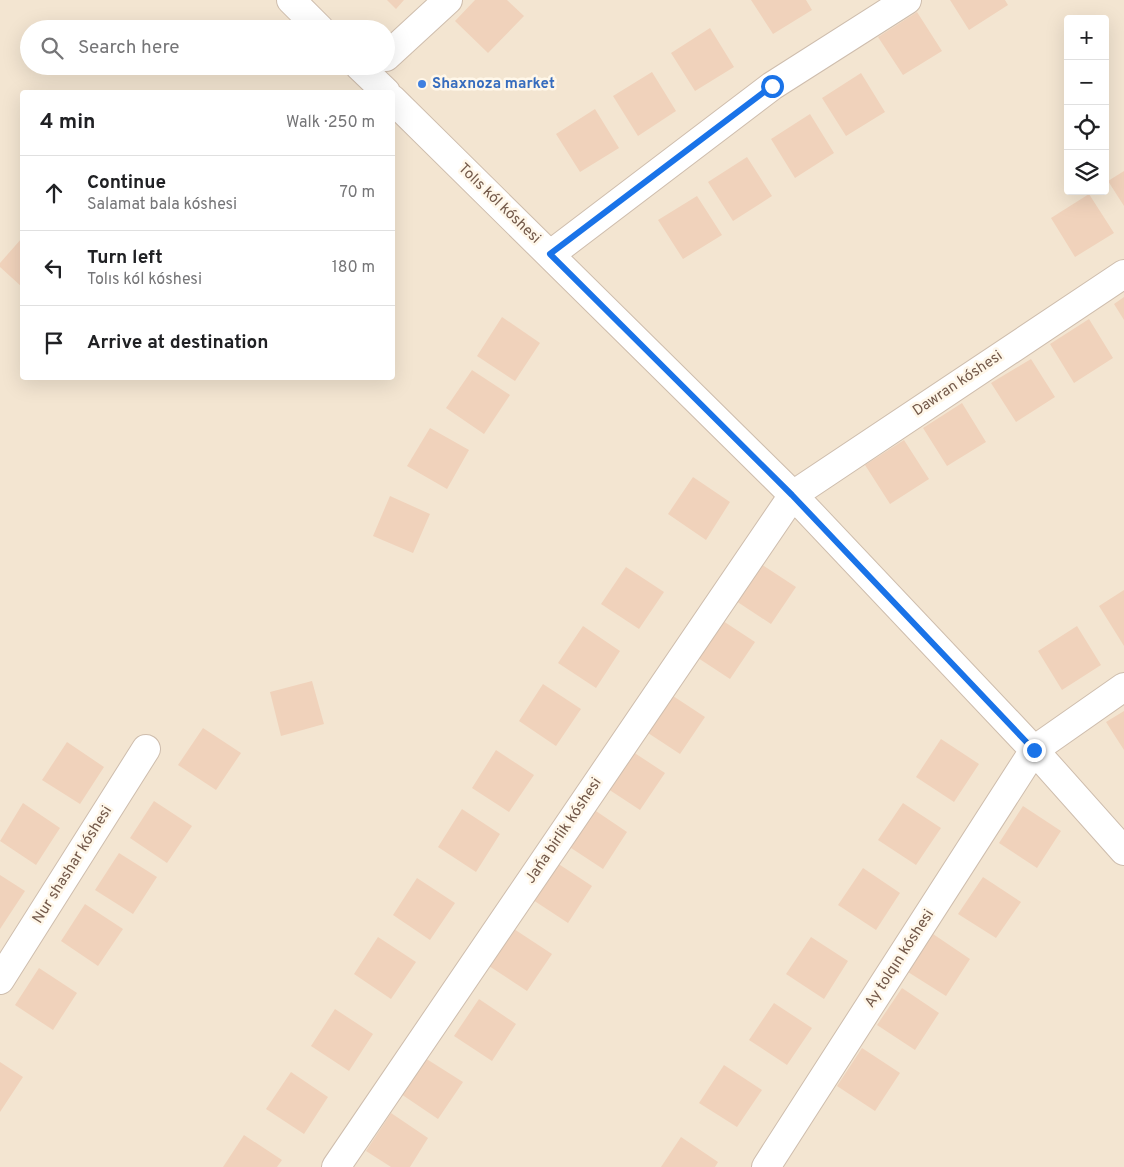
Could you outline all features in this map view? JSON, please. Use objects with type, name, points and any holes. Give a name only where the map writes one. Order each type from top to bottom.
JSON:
[{"type":"street","points":[[291,0],[311,20]]},
{"type":"street","points":[[395,52],[448,0]]},
{"type":"street","points":[[550,254],[772,86],[907,0]]},
{"type":"street","name":"Tolıs kól kóshesi","points":[[395,102],[792,495],[1034,750],[1124,851]]},
{"type":"street","name":"Dawran kóshesi","points":[[792,495],[1124,274]]},
{"type":"street","name":"Jańa birlik kóshesi","points":[[336,1167],[792,495]]},
{"type":"street","points":[[1034,750],[1124,687]]},
{"type":"street","name":"Nur shashar kóshesi","points":[[0,980],[146,749]]},
{"type":"street","name":"Ay tolqın kóshesi","points":[[766,1167],[1034,750]]},
{"type":"shaded area","points":[[0,0],[1124,0],[1124,1167],[0,1167]]},
{"type":"building","points":[[387,0],[404,0],[396,9]]},
{"type":"building","points":[[475,0],[507,0],[524,16],[488,53],[455,21]]},
{"type":"building","points":[[751,0],[806,0],[812,10],[773,34]]},
{"type":"building","points":[[950,0],[1005,0],[1008,5],[969,30]]},
{"type":"building","points":[[917,12],[942,51],[903,75],[878,37]]},
{"type":"building","points":[[710,28],[734,67],[695,91],[671,53]]},
{"type":"building","points":[[652,72],[676,111],[638,136],[613,96]]},
{"type":"building","points":[[861,73],[885,112],[846,136],[822,98]]},
{"type":"building","points":[[595,109],[619,148],[580,172],[556,134]]},
{"type":"building","points":[[810,114],[834,153],[795,178],[771,139]]},
{"type":"building","points":[[747,157],[772,196],[733,221],[708,182]]},
{"type":"building","points":[[1124,171],[1124,206],[1109,183],[1109,180]]},
{"type":"building","points":[[1090,195],[1114,233],[1075,257],[1051,218]]},
{"type":"building","points":[[697,196],[722,235],[683,259],[658,220]]},
{"type":"building","points":[[20,240],[20,285],[0,267],[0,263]]},
{"type":"building","points":[[1124,297],[1124,320],[1114,304]]},
{"type":"building","points":[[502,317],[540,343],[515,381],[477,356]]},
{"type":"building","points":[[1089,319],[1113,358],[1074,383],[1050,344]]},
{"type":"building","points":[[1031,359],[1055,397],[1016,422],[991,383]]},
{"type":"building","points":[[472,370],[510,395],[484,434],[446,408]]},
{"type":"building","points":[[962,403],[986,442],[947,466],[923,428]]},
{"type":"building","points":[[430,428],[469,450],[447,489],[407,466]]},
{"type":"building","points":[[904,440],[929,479],[890,504],[865,465]]},
{"type":"building","points":[[693,477],[730,502],[706,540],[668,514]]},
{"type":"building","points":[[390,496],[430,514],[413,553],[373,536]]},
{"type":"building","points":[[758,562],[796,587],[771,624],[733,599]]},
{"type":"building","points":[[626,567],[664,592],[639,629],[601,604]]},
{"type":"building","points":[[1124,590],[1124,646],[1099,606]]},
{"type":"building","points":[[717,617],[755,642],[730,679],[692,654]]},
{"type":"building","points":[[583,626],[620,651],[596,688],[558,663]]},
{"type":"building","points":[[1077,626],[1101,665],[1062,690],[1038,651]]},
{"type":"building","points":[[312,681],[324,724],[281,736],[270,692]]},
{"type":"building","points":[[543,684],[581,709],[556,746],[519,721]]},
{"type":"building","points":[[667,692],[705,717],[680,754],[642,729]]},
{"type":"building","points":[[1124,711],[1124,750],[1106,722]]},
{"type":"building","points":[[203,728],[241,753],[216,790],[178,765]]},
{"type":"building","points":[[941,739],[979,764],[954,802],[916,777]]},
{"type":"building","points":[[67,742],[104,767],[80,804],[42,780]]},
{"type":"building","points":[[627,748],[665,773],[640,810],[602,785]]},
{"type":"building","points":[[496,750],[534,775],[509,812],[472,788]]},
{"type":"building","points":[[154,801],[192,826],[167,863],[130,838]]},
{"type":"building","points":[[23,803],[60,828],[36,865],[0,841]]},
{"type":"building","points":[[903,803],[941,828],[916,865],[878,840]]},
{"type":"building","points":[[1023,806],[1061,831],[1037,868],[999,843]]},
{"type":"building","points":[[590,807],[627,832],[603,869],[565,844]]},
{"type":"building","points":[[462,809],[500,834],[476,872],[438,847]]},
{"type":"building","points":[[119,853],[157,877],[133,914],[95,890]]},
{"type":"building","points":[[554,861],[592,886],[568,923],[530,898]]},
{"type":"building","points":[[863,868],[900,893],[876,930],[838,905]]},
{"type":"building","points":[[0,875],[25,891],[0,929]]},
{"type":"building","points":[[983,877],[1021,902],[996,938],[958,914]]},
{"type":"building","points":[[417,878],[455,903],[430,940],[393,915]]},
{"type":"building","points":[[85,904],[123,929],[98,966],[61,941]]},
{"type":"building","points":[[514,929],[552,954],[527,991],[489,966]]},
{"type":"building","points":[[933,934],[970,959],[946,996],[908,972]]},
{"type":"building","points":[[378,937],[416,962],[391,999],[354,974]]},
{"type":"building","points":[[811,937],[848,961],[824,999],[786,974]]},
{"type":"building","points":[[39,968],[77,993],[53,1030],[15,1005]]},
{"type":"building","points":[[902,988],[939,1013],[915,1050],[877,1025]]},
{"type":"building","points":[[479,999],[516,1024],[492,1061],[454,1036]]},
{"type":"building","points":[[774,1003],[812,1028],[787,1065],[749,1040]]},
{"type":"building","points":[[335,1009],[373,1034],[349,1071],[311,1046]]},
{"type":"building","points":[[862,1048],[900,1073],[875,1111],[837,1086]]},
{"type":"building","points":[[425,1058],[463,1082],[438,1119],[401,1094]]},
{"type":"building","points":[[0,1062],[23,1077],[0,1112]]},
{"type":"building","points":[[724,1065],[762,1090],[737,1127],[699,1103]]},
{"type":"building","points":[[291,1072],[328,1097],[304,1134],[266,1109]]},
{"type":"building","points":[[391,1113],[428,1138],[410,1167],[391,1167],[366,1151]]},
{"type":"building","points":[[244,1135],[282,1160],[277,1167],[223,1167]]},
{"type":"building","points":[[681,1137],[718,1162],[715,1167],[661,1167]]},
{"type":"place","name":"Shaxnoza market","points":[[422,84]]},
{"type":"route","points":[[772,86],[550,254],[792,495],[1034,750]]}]
